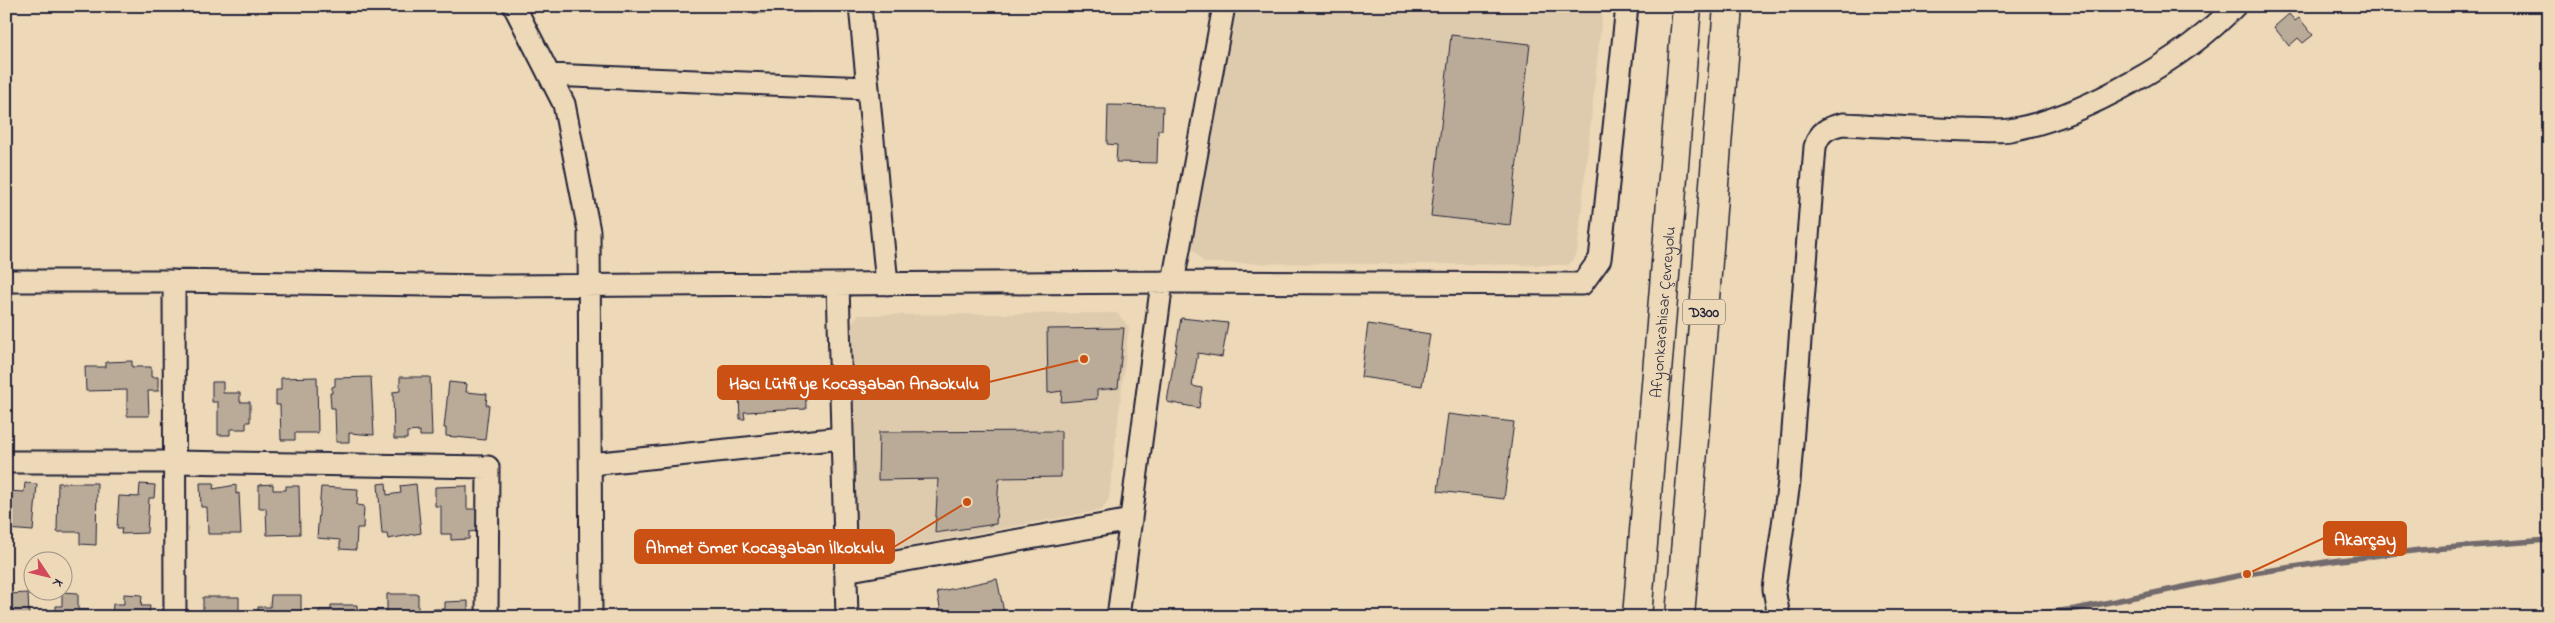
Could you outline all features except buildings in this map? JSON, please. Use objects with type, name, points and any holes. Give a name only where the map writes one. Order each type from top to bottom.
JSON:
[{"type":"highway","name":"Afyonkarahisar Çevreyolu","points":[[1637,615],[1687,6]]},
{"type":"highway","name":"D300","points":[[1680,617],[1728,6]]},
{"type":"street","points":[[514,6],[564,104],[589,231],[591,286],[591,617]]},
{"type":"street","points":[[860,6],[887,284]]},
{"type":"street","points":[[1118,617],[1168,282],[1224,6]]},
{"type":"street","points":[[6,281],[591,286],[1168,282],[1582,284],[1600,259],[1627,6]]},
{"type":"street","points":[[1779,617],[1774,589],[1789,482],[1815,147],[1822,132],[1832,126],[1842,124],[2010,130],[2047,119],[2086,105],[2156,68],[2182,52],[2235,6]]},
{"type":"street","points":[[549,75],[868,88]]},
{"type":"street","points":[[174,281],[175,617]]},
{"type":"street","points":[[838,284],[847,617]]},
{"type":"street","points":[[591,464],[842,438]]},
{"type":"street","points":[[6,462],[174,462],[488,467],[487,617]]},
{"type":"street","points":[[845,571],[1131,520]]},
{"type":"shaded area","points":[[1233,6],[1603,6],[1577,253],[1569,265],[1204,263],[1189,244]]},
{"type":"shaded area","points":[[1117,313],[1129,327],[1109,498],[1102,510],[872,553],[854,541],[848,328],[858,315]]},
{"type":"waterway","points":[[2009,617],[2076,609],[2247,574],[2333,561],[2420,550],[2549,540]]},
{"type":"place","name":"Hacı Lütfiye Kocaşaban Anaokulu","points":[[1084,359]]},
{"type":"place","name":"Ahmet Ömer Kocaşaban İlkokulu","points":[[967,502]]},
{"type":"place","name":"Akarçay","points":[[2247,574]]}]
